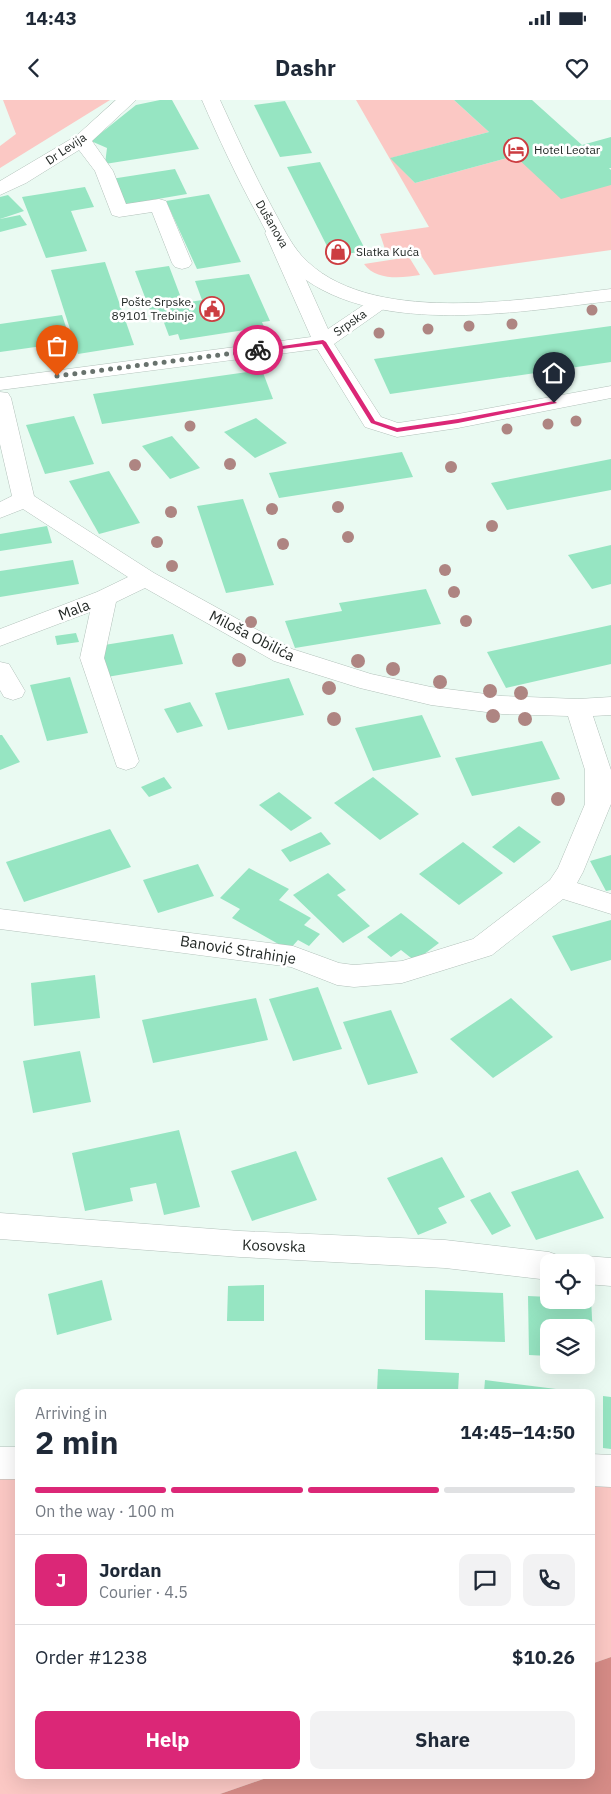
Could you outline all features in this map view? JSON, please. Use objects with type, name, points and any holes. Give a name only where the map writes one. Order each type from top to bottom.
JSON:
[{"type":"street","name":"Dr Levija","points":[[0,189],[19,180],[82,140],[127,100]]},
{"type":"street","name":"Dušanova","points":[[211,100],[232,149],[291,255],[308,272],[335,288],[378,304]]},
{"type":"street","points":[[82,140],[104,171],[119,211],[159,206],[182,263]]},
{"type":"street","points":[[271,222],[323,342],[373,422],[397,430],[458,421],[611,392]]},
{"type":"street","name":"Srpska","points":[[0,384],[323,342],[378,304],[406,308],[442,309],[504,306],[611,295]]},
{"type":"street","points":[[0,398],[24,499],[0,511]]},
{"type":"street","name":"Miloša Obilića","points":[[24,499],[146,578],[283,655],[369,682],[431,696],[502,705],[578,708],[611,706]]},
{"type":"street","name":"Mala","points":[[0,638],[105,598],[146,578]]},
{"type":"street","points":[[105,598],[92,658],[126,761]]},
{"type":"street","points":[[0,670],[13,691]]},
{"type":"street","name":"Banović Strahinje","points":[[0,919],[292,957],[338,974],[354,976],[402,972],[482,946],[559,887],[570,872],[598,804],[598,770],[578,708]]},
{"type":"street","points":[[559,887],[611,904]]},
{"type":"street","name":"Kosovska","points":[[0,1226],[240,1244],[445,1254],[540,1265]]},
{"type":"street","points":[[595,1271],[611,1272]]},
{"type":"street","points":[[0,1464],[15,1463]]},
{"type":"street","points":[[595,1470],[611,1471]]},
{"type":"shaded area","points":[[3,100],[110,100],[0,168],[0,146],[16,134]]},
{"type":"shaded area","points":[[356,100],[454,100],[489,132],[391,158],[415,183],[515,156],[611,185],[611,250],[434,275],[418,251],[387,255],[380,234],[429,227]]},
{"type":"shaded area","points":[[409,257],[420,275],[405,277],[382,276],[364,264]]},
{"type":"shaded area","points":[[15,1465],[15,1779],[263,1779],[220,1794],[0,1794],[0,1466]]},
{"type":"shaded area","points":[[595,1470],[611,1471],[611,1657],[595,1663]]},
{"type":"shaded area","points":[[611,1657],[611,1794],[220,1794],[263,1779],[595,1779],[595,1663]]},
{"type":"building","points":[[160,100],[172,100],[199,149],[105,164],[107,148],[91,141],[136,105]]},
{"type":"building","name":"Hotel Leotar","points":[[454,100],[532,100],[582,145],[611,137],[611,168],[609,168],[611,170],[611,185],[561,199],[515,156],[415,183],[390,158],[489,132]]},
{"type":"building","points":[[285,101],[312,153],[280,157],[254,105]]},
{"type":"building","points":[[320,162],[366,251],[332,256],[287,167]]},
{"type":"building","points":[[175,169],[187,194],[122,205],[111,179]]},
{"type":"building","points":[[85,187],[94,207],[71,211],[87,251],[46,258],[22,197]]},
{"type":"building","points":[[209,194],[241,262],[197,269],[166,201]]},
{"type":"building","points":[[8,195],[24,211],[0,219],[0,197]]},
{"type":"building","points":[[20,215],[27,225],[0,232],[0,219]]},
{"type":"building","points":[[105,262],[134,345],[78,354],[51,270]]},
{"type":"building","name":"Pošte Srpske, 89101 Trebinje","points":[[169,266],[183,303],[202,300],[195,281],[249,274],[270,321],[262,322],[264,327],[180,340],[178,334],[169,336],[160,312],[151,313],[135,271]]},
{"type":"building","points":[[62,315],[71,342],[0,352],[0,324]]},
{"type":"building","points":[[611,326],[611,362],[390,394],[374,359]]},
{"type":"building","points":[[262,370],[273,399],[102,424],[93,394]]},
{"type":"building","points":[[74,416],[94,464],[45,474],[26,425]]},
{"type":"building","points":[[256,418],[287,443],[255,458],[224,432]]},
{"type":"building","points":[[172,436],[200,468],[170,479],[142,446]]},
{"type":"building","points":[[402,452],[413,477],[279,498],[269,473]]},
{"type":"building","points":[[611,459],[611,490],[507,510],[491,483]]},
{"type":"building","points":[[109,471],[140,523],[99,534],[69,481]]},
{"type":"building","points":[[243,499],[274,585],[226,593],[197,506]]},
{"type":"building","points":[[47,526],[52,543],[0,551],[0,534]]},
{"type":"building","points":[[611,545],[611,584],[592,589],[568,555]]},
{"type":"building","points":[[73,560],[79,584],[0,597],[0,571]]},
{"type":"building","points":[[426,589],[441,624],[295,648],[285,621],[342,611],[339,603]]},
{"type":"building","points":[[611,625],[611,664],[506,688],[487,652]]},
{"type":"building","points":[[76,633],[79,642],[57,645],[55,636]]},
{"type":"building","points":[[173,634],[183,664],[107,677],[98,646]]},
{"type":"building","points":[[70,677],[88,733],[47,741],[30,685]]},
{"type":"building","points":[[289,678],[304,715],[228,730],[215,693]]},
{"type":"building","points":[[190,702],[203,726],[177,733],[164,709]]},
{"type":"building","points":[[422,715],[441,757],[373,771],[355,728]]},
{"type":"building","points":[[0,735],[2,735],[20,762],[0,770]]},
{"type":"building","points":[[542,741],[560,779],[472,796],[455,758]]},
{"type":"building","points":[[164,777],[172,788],[149,797],[141,787]]},
{"type":"building","points":[[373,777],[419,814],[380,840],[334,803]]},
{"type":"building","points":[[279,792],[312,818],[291,831],[259,805]]},
{"type":"building","points":[[519,826],[541,842],[514,863],[492,847]]},
{"type":"building","points":[[110,829],[131,867],[24,902],[6,862]]},
{"type":"building","points":[[321,832],[331,844],[290,862],[281,850]]},
{"type":"building","points":[[463,842],[503,873],[459,905],[419,874]]},
{"type":"building","points":[[611,855],[611,890],[606,891],[590,861]]},
{"type":"building","points":[[198,864],[214,896],[158,913],[143,880]]},
{"type":"building","points":[[249,868],[289,889],[279,900],[311,918],[304,925],[320,934],[309,946],[298,940],[289,950],[232,918],[240,909],[220,898]]},
{"type":"building","points":[[328,873],[346,890],[337,895],[370,926],[343,943],[293,895]]},
{"type":"building","points":[[401,913],[439,943],[415,961],[401,950],[391,957],[367,937]]},
{"type":"building","points":[[611,920],[611,960],[571,971],[552,936]]},
{"type":"building","points":[[95,975],[100,1018],[34,1026],[31,983]]},
{"type":"building","points":[[318,987],[342,1049],[293,1061],[269,999]]},
{"type":"building","points":[[256,998],[268,1040],[153,1063],[142,1020]]},
{"type":"building","points":[[511,998],[553,1037],[493,1078],[450,1039]]},
{"type":"building","points":[[391,1010],[418,1073],[368,1085],[343,1022]]},
{"type":"building","points":[[80,1051],[91,1102],[33,1113],[23,1061]]},
{"type":"building","points":[[179,1130],[200,1207],[164,1215],[156,1183],[130,1188],[133,1201],[85,1211],[72,1153]]},
{"type":"building","points":[[296,1151],[317,1200],[252,1221],[231,1171]]},
{"type":"building","points":[[442,1157],[465,1197],[438,1208],[447,1223],[418,1235],[387,1178]]},
{"type":"building","points":[[578,1170],[604,1218],[536,1240],[511,1192]]},
{"type":"building","points":[[490,1192],[511,1226],[492,1235],[470,1200]]},
{"type":"building","points":[[102,1280],[112,1320],[57,1335],[48,1294]]},
{"type":"building","points":[[264,1285],[264,1321],[227,1321],[228,1286]]},
{"type":"building","points":[[425,1290],[503,1293],[505,1342],[425,1340]]},
{"type":"building","points":[[528,1296],[540,1297],[540,1309],[592,1309],[592,1319],[540,1319],[540,1356],[529,1355]]},
{"type":"building","points":[[378,1369],[459,1373],[458,1389],[377,1389]]},
{"type":"building","points":[[485,1380],[556,1389],[484,1389]]},
{"type":"building","points":[[603,1396],[611,1397],[611,1449],[603,1448]]},
{"type":"way so far","points":[[57,376],[258,350]]},
{"type":"place","name":"Hotel Leotar","points":[[516,150]]},
{"type":"place","name":"Slatka Kuća","points":[[338,252]]},
{"type":"place","name":"Pošte Srpske, 89101 Trebinje","points":[[212,309]]},
{"type":"route","points":[[258,350],[323,342],[373,422],[397,430],[554,403]]}]
